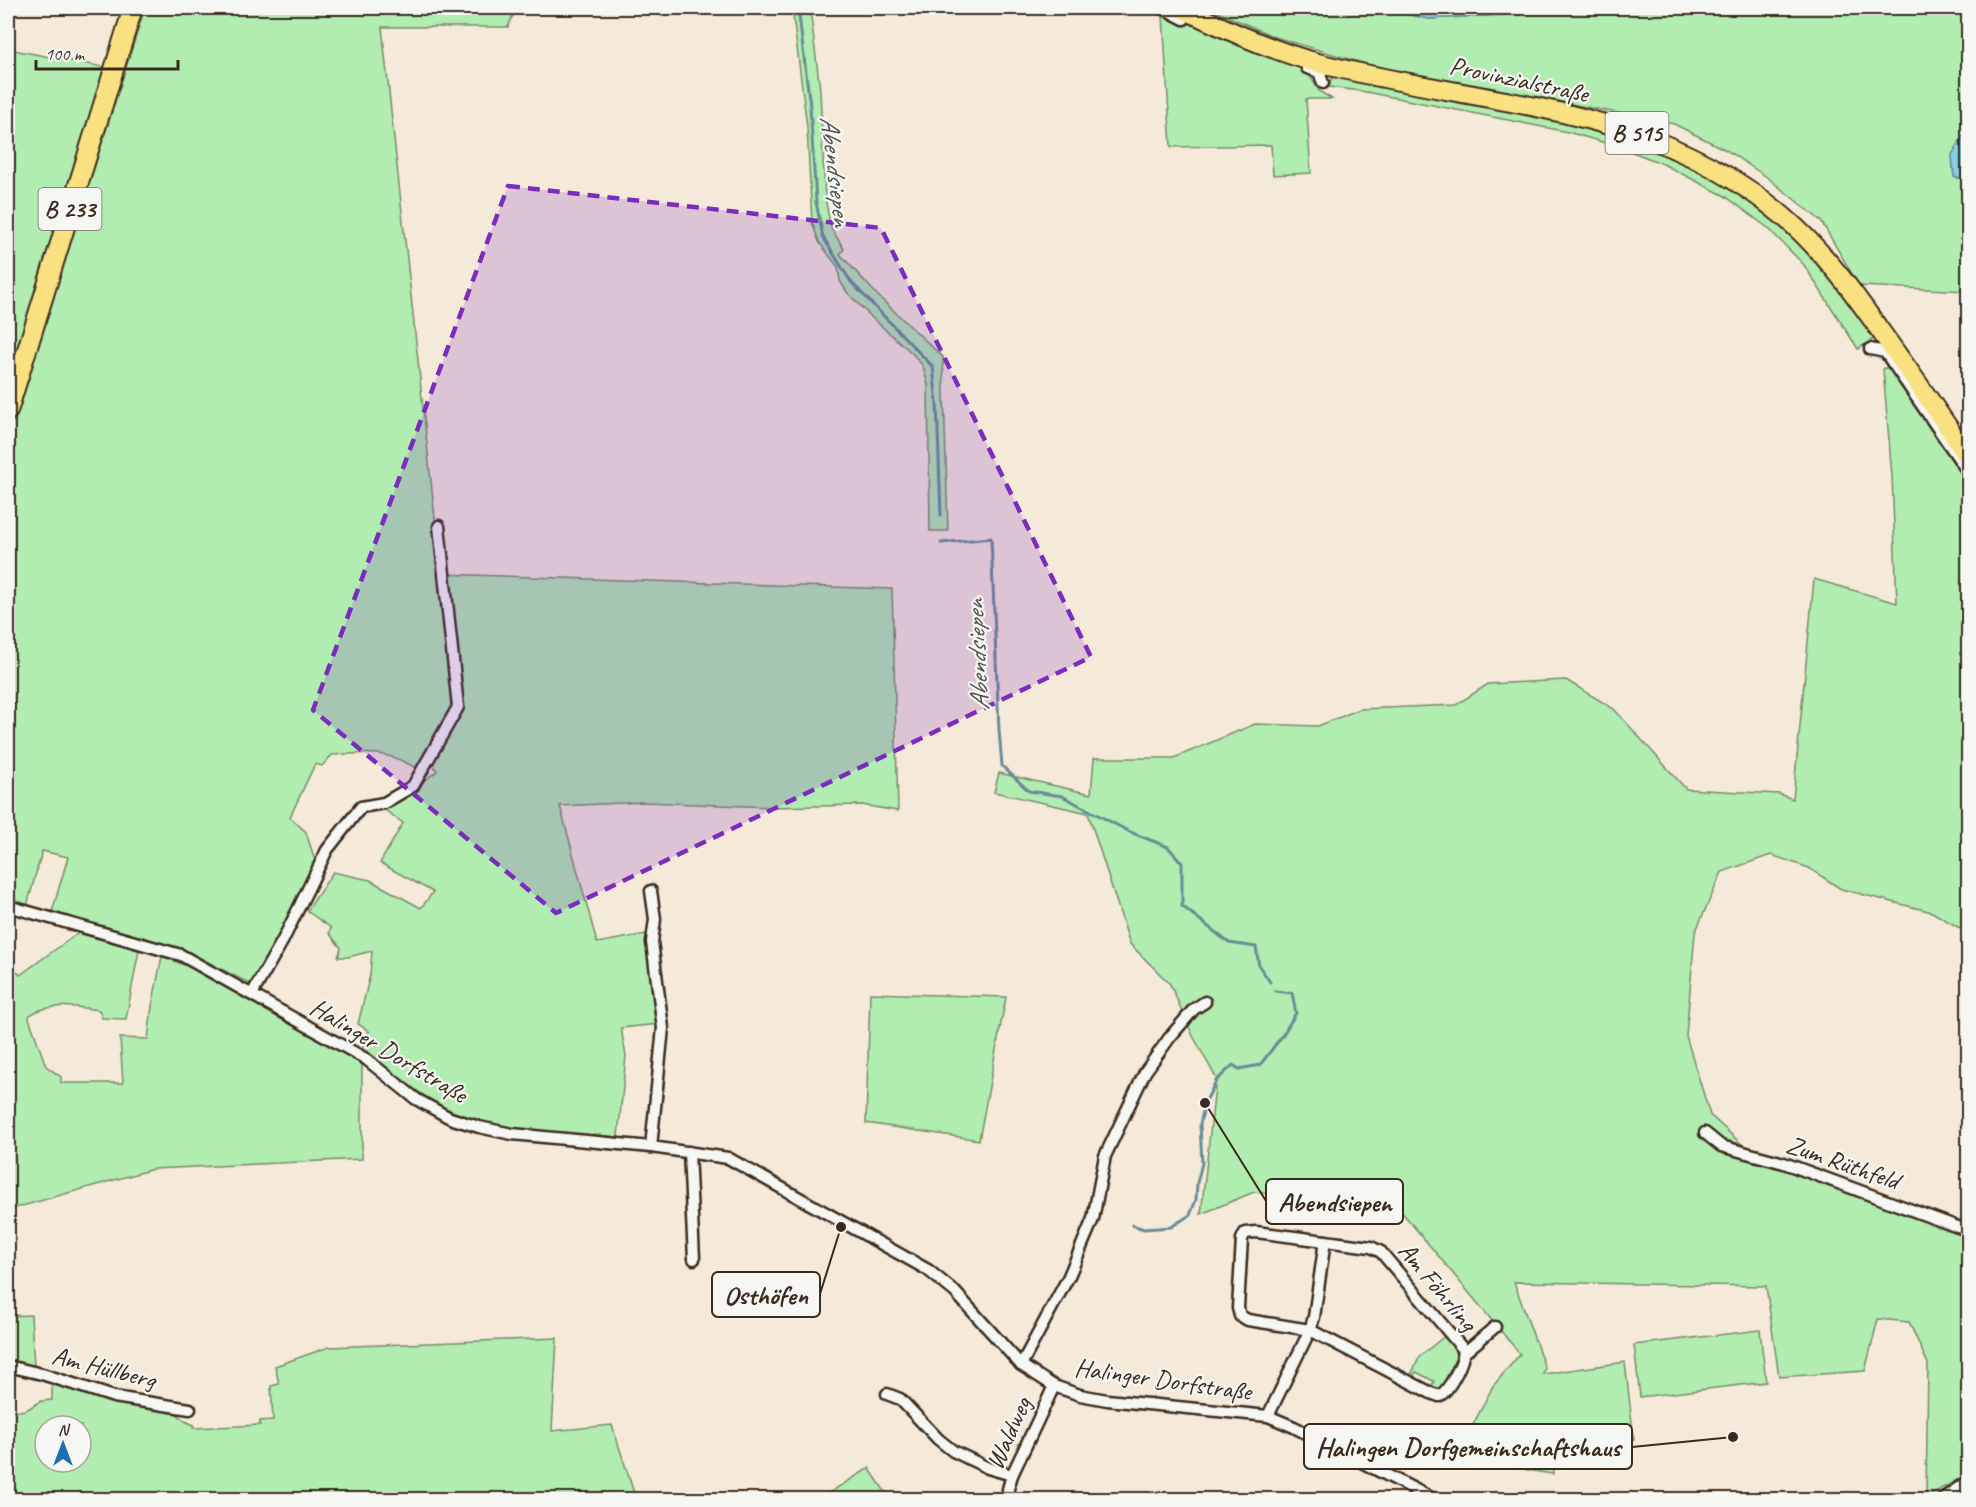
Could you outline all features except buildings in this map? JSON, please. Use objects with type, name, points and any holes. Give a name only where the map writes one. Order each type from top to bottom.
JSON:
[{"type":"main road","name":"B 233","points":[[8,411],[133,8]]},
{"type":"main road","name":"Provinzialstraße","points":[[1181,8],[1272,48],[1317,63],[1575,115],[1677,148],[1716,169],[1782,216],[1807,238],[1831,265],[1864,308],[1968,457]]},
{"type":"street","points":[[1163,8],[1221,37],[1319,72],[1323,83]]},
{"type":"street","points":[[1870,349],[1885,352],[1968,472]]},
{"type":"street","points":[[252,994],[283,940],[327,850],[361,807],[384,803],[413,786],[456,714],[458,707],[439,526]]},
{"type":"street","points":[[651,891],[656,919],[652,942],[663,1028],[651,1147]]},
{"type":"street","name":"Halinger Dorfstraße","points":[[8,906],[181,955],[366,1059],[416,1099],[450,1118],[479,1128],[512,1134],[651,1147],[728,1158],[928,1270],[955,1292],[1021,1365],[1054,1386],[1080,1395],[1107,1400],[1268,1416],[1294,1427],[1435,1500]]},
{"type":"street","points":[[1021,1365],[1073,1267],[1093,1219],[1105,1156],[1145,1072],[1194,1009],[1205,1002]]},
{"type":"street","name":"Zum Rüthfeld","points":[[1705,1132],[1721,1146],[1784,1163],[1968,1230]]},
{"type":"street","points":[[689,1152],[694,1259]]},
{"type":"street","name":"Am Föhrling","points":[[1256,1232],[1325,1241],[1371,1247],[1381,1252],[1463,1348],[1464,1353],[1447,1391],[1439,1396],[1310,1330],[1248,1320],[1240,1316],[1238,1308],[1242,1239],[1245,1233],[1256,1232]]},
{"type":"street","points":[[1268,1416],[1310,1330],[1325,1241]]},
{"type":"street","points":[[1464,1353],[1495,1327]]},
{"type":"street","name":"Am Hüllberg","points":[[8,1366],[42,1374],[114,1397],[190,1409]]},
{"type":"street","name":"Waldweg","points":[[1008,1500],[1012,1475],[1054,1386]]},
{"type":"street","points":[[887,1394],[900,1399],[938,1439],[953,1451],[988,1468],[1012,1475]]},
{"type":"street","points":[[1941,1500],[1968,1481]]},
{"type":"highlighted area","points":[[508,186],[881,228],[1091,657],[556,913],[313,710]]},
{"type":"green space","points":[[145,8],[516,8],[508,27],[382,27],[441,574],[892,589],[898,811],[862,805],[772,807],[644,802],[560,806],[597,943],[647,934],[659,1024],[621,1028],[626,1056],[618,1137],[514,1128],[473,1119],[429,1099],[362,1049],[369,1031],[358,1024],[370,975],[372,951],[338,957],[341,948],[329,933],[331,928],[307,911],[333,872],[370,880],[421,908],[433,892],[380,863],[403,823],[385,810],[437,771],[426,756],[419,770],[387,755],[377,754],[332,755],[322,766],[315,764],[290,817],[306,832],[316,864],[254,986],[189,952],[52,912],[68,857],[42,851],[27,906],[8,900],[8,437]]},
{"type":"green space","points":[[792,8],[810,8],[820,90],[825,198],[831,228],[844,249],[840,254],[879,297],[943,357],[948,531],[930,531],[928,385],[923,366],[847,292],[840,281],[838,267],[819,242],[812,222],[807,127]]},
{"type":"green space","points":[[1146,8],[1163,8],[1305,68],[1319,91],[1332,99],[1306,99],[1311,173],[1273,175],[1271,145],[1171,147],[1163,16]]},
{"type":"green space","points":[[1209,8],[1378,8],[1429,19],[1625,8],[1968,8],[1968,129],[1952,155],[1954,177],[1968,180],[1968,291],[1859,286],[1821,221],[1768,178],[1726,150],[1674,124],[1366,64],[1275,37]]},
{"type":"green space","points":[[8,49],[109,68],[8,389]]},
{"type":"green space","points":[[1333,75],[1536,115],[1602,131],[1677,157],[1755,204],[1784,228],[1826,272],[1875,338],[1858,349],[1804,265],[1768,228],[1725,196],[1661,163],[1622,148],[1568,132],[1361,91],[1329,87]]},
{"type":"green space","points":[[1893,365],[1968,472],[1968,933],[1932,912],[1841,889],[1809,868],[1771,855],[1722,872],[1695,933],[1686,1036],[1710,1115],[1745,1147],[1791,1166],[1968,1226],[1968,1471],[1959,1479],[1926,1497],[1928,1364],[1909,1322],[1878,1319],[1865,1371],[1779,1377],[1766,1286],[1514,1282],[1545,1368],[1543,1374],[1625,1362],[1634,1440],[1551,1448],[1553,1474],[1506,1465],[1460,1450],[1493,1386],[1520,1354],[1400,1210],[1254,1192],[1201,1214],[1216,1078],[1193,1036],[1170,984],[1130,944],[1088,813],[994,792],[999,773],[1091,794],[1094,758],[1174,758],[1255,724],[1318,726],[1360,709],[1456,705],[1488,684],[1566,680],[1614,709],[1686,789],[1779,794],[1793,799],[1814,579],[1897,603],[1892,476],[1883,369]]},
{"type":"green space","points":[[78,933],[139,950],[126,1019],[102,1018],[99,1010],[73,1007],[46,1008],[30,1015],[29,1018],[46,1066],[61,1077],[61,1083],[123,1083],[120,1038],[148,1039],[162,956],[189,967],[362,1064],[362,1159],[153,1169],[8,1210],[8,961],[20,975]]},
{"type":"green space","points":[[870,993],[1006,997],[979,1140],[866,1123]]},
{"type":"green space","points":[[31,1315],[34,1367],[8,1360],[8,1316]]},
{"type":"green space","points":[[1760,1330],[1766,1382],[1640,1397],[1634,1345]]},
{"type":"green space","points":[[1446,1335],[1456,1349],[1457,1359],[1445,1385],[1439,1389],[1431,1388],[1434,1381],[1416,1372],[1412,1378],[1410,1377],[1420,1356]]},
{"type":"green space","points":[[557,1338],[552,1431],[612,1425],[636,1499],[8,1500],[8,1412],[26,1410],[41,1401],[52,1400],[52,1380],[175,1412],[194,1425],[193,1428],[260,1425],[260,1421],[273,1420],[271,1386],[279,1384],[275,1366],[329,1347]]},
{"type":"green space","points":[[869,1468],[890,1499],[819,1499]]},
{"type":"water","points":[[1378,8],[1625,8],[1429,19]]},
{"type":"water","points":[[1967,129],[1968,180],[1954,177],[1952,155]]},
{"type":"waterway","name":"Abendsiepen","points":[[798,8],[810,106],[816,202],[823,237],[851,282],[933,367],[937,403],[941,515]]},
{"type":"waterway","name":"Abendsiepen","points":[[941,543],[991,538],[1002,766],[1029,791],[1062,796],[1130,832],[1168,847],[1182,863],[1182,906],[1229,943],[1256,947],[1259,966],[1270,982]]},
{"type":"waterway","name":"Abendsiepen","points":[[1132,1225],[1144,1229],[1171,1227],[1190,1215],[1196,1200],[1202,1163],[1200,1124],[1205,1103],[1216,1081],[1233,1065],[1239,1069],[1260,1065],[1296,1013],[1292,993],[1275,991]]},
{"type":"place","name":"Abendsiepen","points":[[1205,1103]]},
{"type":"place","name":"Osthöfen","points":[[841,1227]]},
{"type":"place","name":"Halingen Dorfgemeinschaftshaus","points":[[1733,1437]]}]
